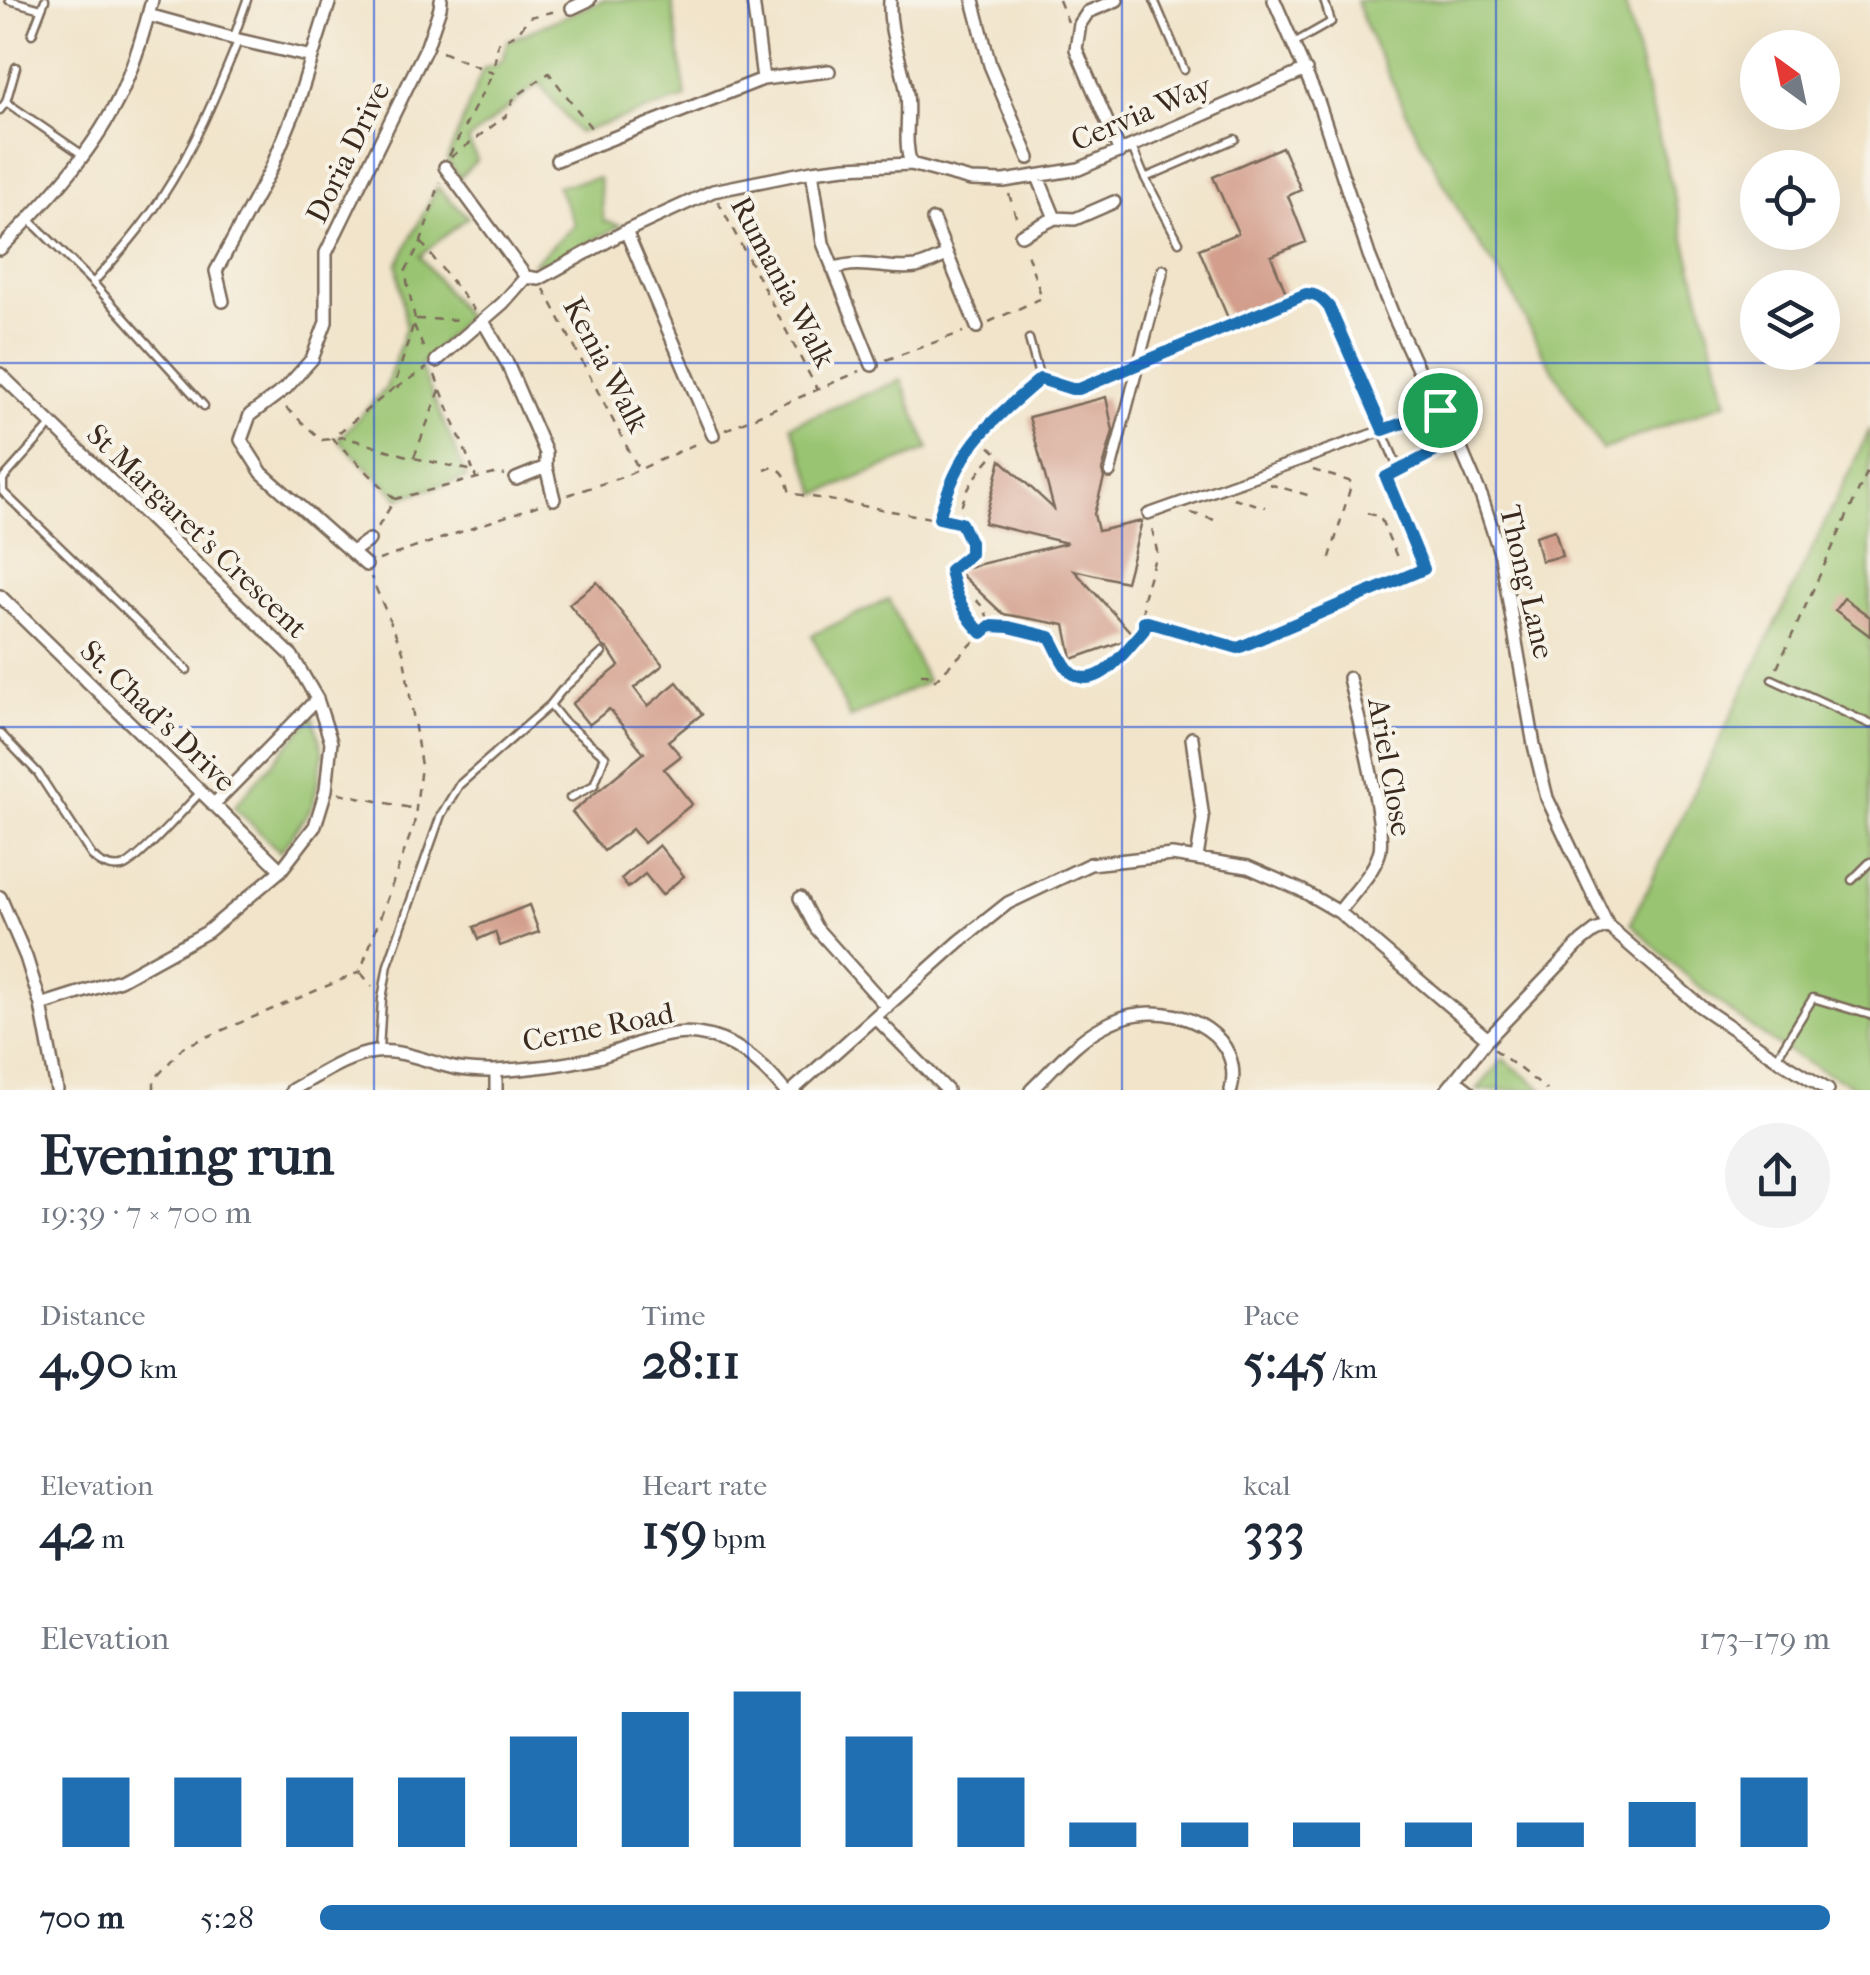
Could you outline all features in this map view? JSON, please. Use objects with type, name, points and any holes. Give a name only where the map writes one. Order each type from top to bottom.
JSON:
[{"type":"street","points":[[0,249],[83,154],[123,90],[152,0]]},
{"type":"street","points":[[223,301],[216,271],[271,170],[296,108],[330,0]]},
{"type":"street","name":"Doria Drive","points":[[366,565],[262,474],[241,440],[250,414],[286,388],[312,360],[326,322],[326,253],[427,46],[440,0]]},
{"type":"street","points":[[572,8],[589,0]]},
{"type":"street","points":[[753,0],[763,80]]},
{"type":"street","points":[[890,0],[891,34],[907,95],[906,147],[911,164]]},
{"type":"street","points":[[973,0],[990,65],[1028,158]]},
{"type":"street","points":[[1117,0],[1088,12],[1080,24],[1076,49],[1120,152]]},
{"type":"street","name":"Thong Lane","points":[[1274,0],[1306,70],[1368,255],[1402,337],[1457,440],[1482,498],[1501,556],[1547,798],[1608,926],[1700,1007],[1828,1090]]},
{"type":"street","points":[[148,15],[312,56]]},
{"type":"street","name":"Cervia Way","points":[[434,364],[532,278],[713,191],[812,170],[911,164],[971,180],[1004,181],[1079,169],[1306,70]]},
{"type":"street","points":[[558,160],[763,80],[829,71]]},
{"type":"street","points":[[445,166],[532,278]]},
{"type":"street","points":[[812,170],[820,233],[872,365]]},
{"type":"street","points":[[1038,177],[1055,218]]},
{"type":"street","points":[[1022,235],[1055,218],[1075,218],[1114,202]]},
{"type":"street","points":[[934,220],[977,327]]},
{"type":"street","points":[[626,231],[713,436]]},
{"type":"street","points":[[833,268],[864,263],[911,268],[947,255]]},
{"type":"street","points":[[1110,473],[1163,270]]},
{"type":"street","points":[[483,321],[506,361],[546,453],[554,500]]},
{"type":"street","name":"St Margaret's Crescent","points":[[0,374],[292,656],[316,699],[331,742],[326,790],[316,826],[282,870],[207,932],[120,980],[41,1005]]},
{"type":"street","points":[[1148,514],[1440,410]]},
{"type":"street","points":[[516,479],[546,467]]},
{"type":"street","points":[[352,552],[369,540]]},
{"type":"street","name":"St. Chad's Drive","points":[[0,596],[282,870]]},
{"type":"street","name":"Ariel Close","points":[[1339,912],[1381,852],[1381,830],[1349,678]]},
{"type":"street","points":[[213,805],[316,699]]},
{"type":"street","points":[[1192,738],[1203,819],[1197,858]]},
{"type":"street","points":[[793,1090],[959,942],[1008,904],[1090,864],[1172,855],[1248,867],[1339,912],[1486,1041]]},
{"type":"street","points":[[0,898],[26,957],[41,1005],[57,1090]]},
{"type":"street","points":[[800,898],[816,928],[886,1007]]},
{"type":"street","points":[[1468,1090],[1451,1085],[1486,1041],[1582,941],[1608,926]]},
{"type":"street","points":[[1031,1090],[1098,1029],[1120,1019],[1154,1013],[1198,1023],[1215,1034],[1232,1063],[1231,1090]]},
{"type":"street","points":[[876,1018],[947,1090]]},
{"type":"street","name":"Cerne Road","points":[[379,1051],[452,1068],[496,1070],[558,1065],[618,1052],[669,1035],[694,1033],[743,1049],[766,1067],[784,1090]]},
{"type":"street","points":[[292,1090],[350,1060],[379,1051]]},
{"type":"street","points":[[496,1070],[496,1090]]},
{"type":"lane","points":[[9,0],[42,10]]},
{"type":"lane","points":[[32,34],[45,0]]},
{"type":"lane","points":[[92,283],[161,200],[188,154],[236,39],[247,0]]},
{"type":"lane","points":[[1154,0],[1184,70]]},
{"type":"lane","points":[[1294,43],[1331,22],[1324,0]]},
{"type":"lane","points":[[0,110],[16,67]]},
{"type":"lane","points":[[6,102],[83,154]]},
{"type":"lane","points":[[1144,178],[1235,139]]},
{"type":"lane","points":[[1132,147],[1179,242]]},
{"type":"lane","points":[[29,219],[204,406]]},
{"type":"lane","points":[[1040,379],[1076,390],[1293,298],[1314,294],[1329,307],[1399,470]]},
{"type":"lane","points":[[1030,338],[1040,379]]},
{"type":"lane","points":[[1010,405],[1040,379]]},
{"type":"lane","points":[[52,425],[3,479],[3,492],[187,670]]},
{"type":"lane","points":[[1174,630],[1238,648],[1424,569],[1386,477],[1457,440]]},
{"type":"lane","points":[[379,1051],[388,965],[440,815],[459,785],[550,705],[602,652]]},
{"type":"lane","points":[[1772,679],[1870,724]]},
{"type":"lane","points":[[550,705],[564,722],[606,756],[594,785],[570,798]]},
{"type":"lane","points":[[0,733],[38,773],[92,856],[99,864],[112,868],[129,863],[200,793]]},
{"type":"lane","points":[[1852,880],[1870,862]]},
{"type":"lane","points":[[1776,1058],[1813,998],[1870,1015]]},
{"type":"path","points":[[572,8],[529,17],[518,33],[498,43],[493,73],[448,160],[506,116],[514,98],[550,73],[602,142]]},
{"type":"path","points":[[427,46],[493,73]]},
{"type":"path","points":[[394,388],[415,319],[405,272],[421,242],[445,166]]},
{"type":"path","points":[[154,1090],[154,1080],[183,1048],[360,972],[414,825],[420,766],[403,651],[366,565],[638,469],[872,365],[977,327],[1042,298],[1004,181]]},
{"type":"path","name":"Rumania Walk","points":[[713,191],[818,392]]},
{"type":"path","points":[[421,242],[483,321]]},
{"type":"path","name":"Kenia Walk","points":[[532,278],[638,469]]},
{"type":"path","points":[[415,319],[483,321]]},
{"type":"path","points":[[414,325],[434,364],[476,480]]},
{"type":"path","points":[[332,438],[394,388],[434,364]]},
{"type":"path","points":[[414,458],[441,388]]},
{"type":"path","points":[[274,396],[322,440],[344,437],[474,471]]},
{"type":"path","points":[[939,518],[956,469],[978,436],[1010,405]]},
{"type":"path","points":[[978,436],[996,452],[972,482],[962,508],[961,523],[970,542],[970,554],[950,570],[960,602],[982,633]]},
{"type":"path","points":[[332,438],[395,499]]},
{"type":"path","points":[[1292,464],[1352,482],[1330,562]]},
{"type":"path","points":[[1772,679],[1870,466]]},
{"type":"path","points":[[765,470],[773,467],[782,471],[790,493],[961,523]]},
{"type":"path","points":[[369,540],[395,499],[498,473],[516,479]]},
{"type":"path","points":[[1250,479],[1311,496]]},
{"type":"path","points":[[1213,492],[1266,507]]},
{"type":"path","points":[[1169,507],[1218,521]]},
{"type":"path","points":[[922,674],[934,682],[990,626],[1050,637],[1068,669],[1080,677],[1104,672],[1144,630],[1142,598],[1157,550],[1148,514]]},
{"type":"path","points":[[1367,514],[1380,518],[1399,562]]},
{"type":"path","points":[[960,602],[976,600],[988,615],[990,626]]},
{"type":"path","points":[[1144,621],[1174,630]]},
{"type":"path","points":[[326,790],[416,810]]},
{"type":"path","points":[[360,972],[382,1000]]},
{"type":"path","points":[[1486,1041],[1547,1090]]},
{"type":"green space","points":[[603,0],[672,0],[686,98],[578,133],[539,83],[468,140],[477,160],[460,177],[447,160],[483,69],[502,62],[507,41]]},
{"type":"green space","points":[[1356,0],[1624,0],[1727,402],[1602,450],[1543,354],[1509,287],[1468,228],[1415,130]]},
{"type":"green space","points":[[599,178],[604,221],[621,225],[551,264],[533,263],[575,225],[557,186]]},
{"type":"green space","points":[[437,187],[468,217],[420,256],[466,317],[420,366],[467,478],[399,498],[338,440],[386,388],[406,326],[397,265]]},
{"type":"green space","points":[[901,380],[929,449],[818,494],[791,425]]},
{"type":"green space","points":[[1870,429],[1870,1090],[1862,1090],[1806,1062],[1736,1016],[1631,923]]},
{"type":"green space","points":[[889,599],[927,682],[850,718],[812,635]]},
{"type":"green space","points":[[313,716],[323,753],[313,805],[280,852],[234,807]]},
{"type":"green space","points":[[1503,1059],[1544,1090],[1477,1090]]},
{"type":"building","points":[[1282,147],[1301,190],[1288,196],[1306,242],[1271,256],[1286,293],[1228,318],[1199,249],[1238,233],[1213,177]]},
{"type":"building","points":[[1106,397],[1113,431],[1094,514],[1098,531],[1142,521],[1126,582],[1074,570],[1135,637],[1072,659],[1065,625],[1003,614],[956,570],[1067,543],[984,523],[1001,460],[1054,509],[1029,417]]},
{"type":"building","points":[[1555,530],[1562,556],[1541,561],[1535,536]]},
{"type":"building","points":[[597,582],[663,665],[634,688],[648,706],[677,682],[702,714],[668,741],[681,756],[664,769],[692,804],[644,843],[632,829],[604,851],[572,812],[644,753],[609,709],[589,725],[572,704],[619,666],[569,604]]},
{"type":"building","points":[[1844,598],[1870,617],[1870,636],[1835,610]]},
{"type":"building","points":[[659,845],[684,876],[662,895],[645,874],[628,888],[621,879]]},
{"type":"building","points":[[529,905],[539,932],[500,946],[495,932],[479,939],[474,927]]},
{"type":"route","points":[[1314,294],[1329,307],[1383,430],[1440,410],[1457,440],[1386,477],[1424,569],[1238,648],[1144,621],[1144,630],[1104,672],[1096,677],[1080,677],[1068,669],[1050,637],[1009,627],[990,626],[982,633],[970,620],[953,586],[950,568],[970,554],[970,542],[961,523],[939,518],[956,469],[978,436],[1040,379],[1076,390],[1293,298],[1314,294]]}]
